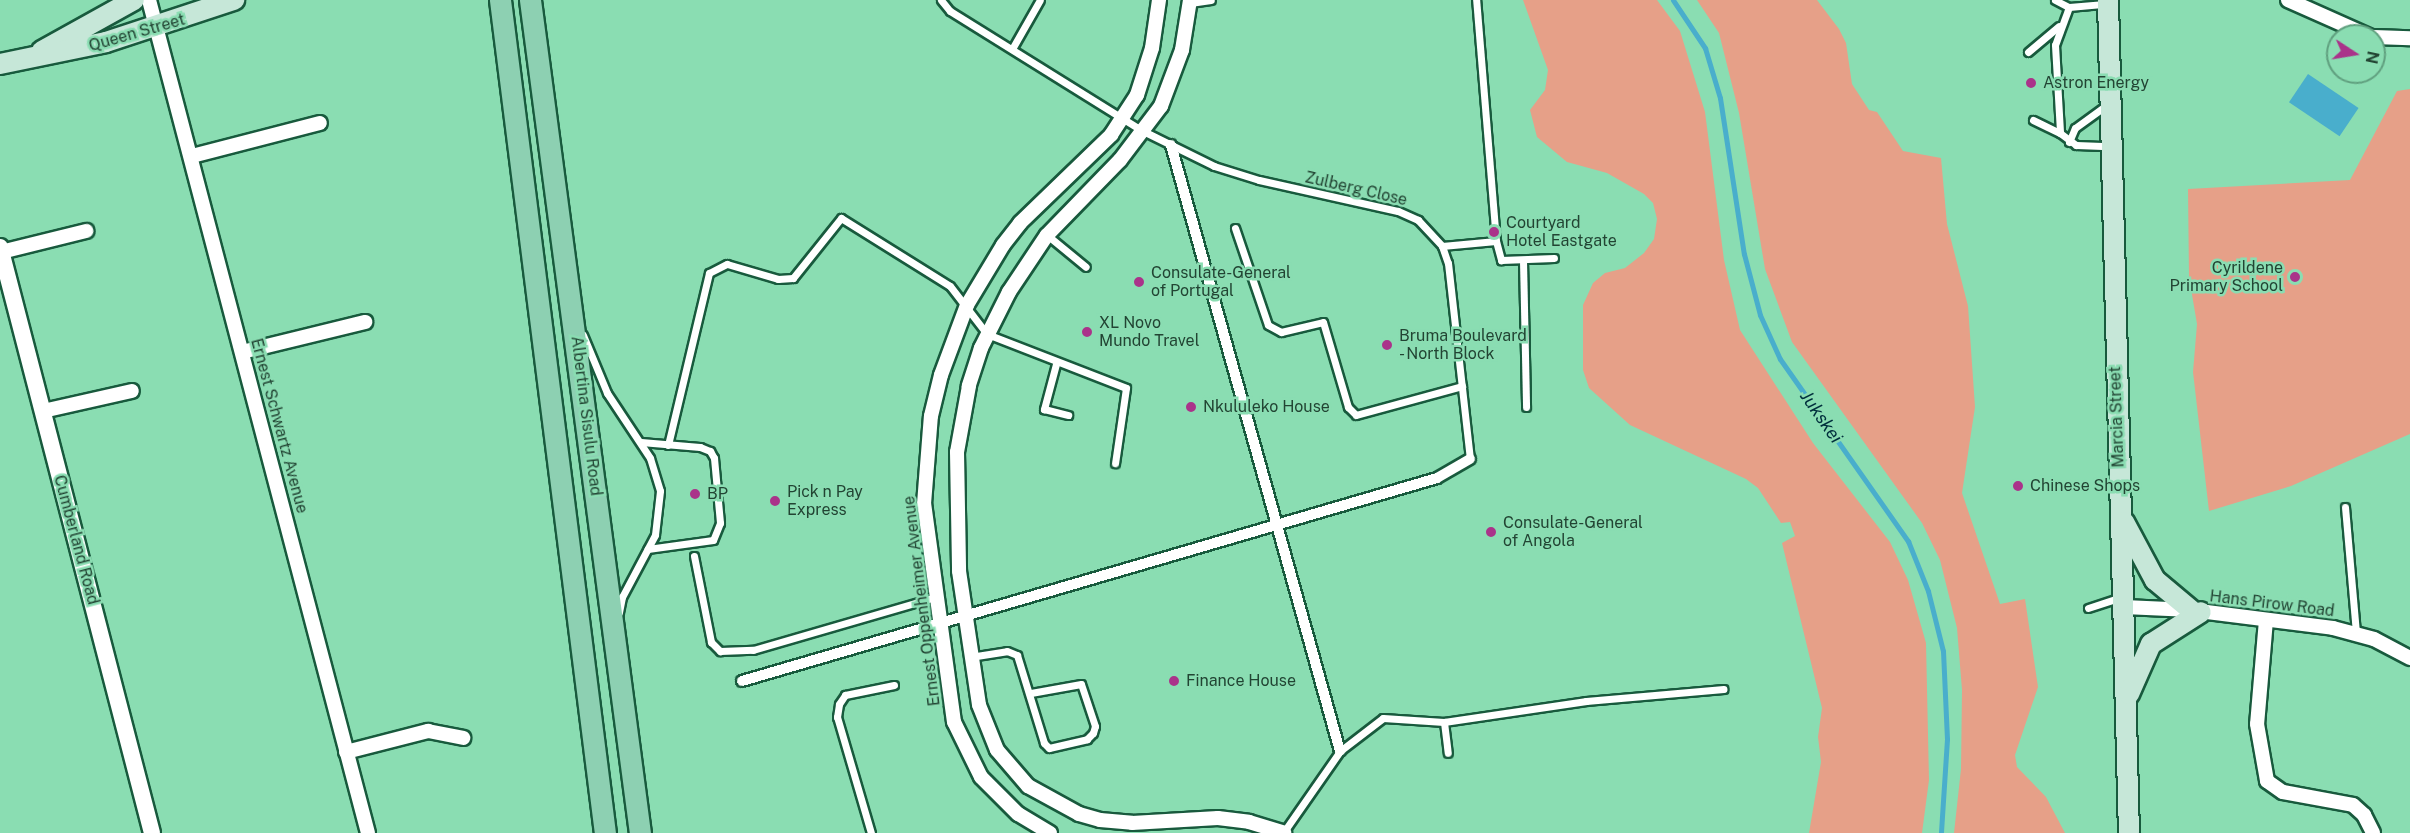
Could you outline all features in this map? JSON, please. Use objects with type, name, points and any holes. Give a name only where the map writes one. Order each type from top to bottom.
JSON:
[{"type":"main road","name":"Queen Street","points":[[37,55],[134,0]]},
{"type":"main road","name":"Queen Street","points":[[0,64],[37,55],[75,51],[158,28],[234,0]]},
{"type":"main road","name":"Albertina Sisulu Road","points":[[530,0],[640,833]]},
{"type":"main road","name":"Albertina Sisulu Road","points":[[499,2],[605,833]]},
{"type":"main road","name":"Marcia Street","points":[[2108,2],[2129,833]]},
{"type":"main road","points":[[2120,514],[2155,580],[2196,611],[2151,644],[2126,700]]},
{"type":"street","name":"Ernest Schwartz Avenue","points":[[149,0],[192,156],[368,833]]},
{"type":"street","name":"Ernest Oppenheimer Avenue","points":[[1039,831],[1001,799],[981,777],[965,749],[954,722],[938,624],[924,504],[930,426],[941,375],[967,305],[1020,223],[1088,159],[1123,119],[1148,62],[1159,0]]},
{"type":"street","points":[[2288,0],[2342,24]]},
{"type":"street","points":[[1190,2],[1175,74],[1143,131],[1047,235],[987,334],[969,386],[957,452],[959,571],[970,657],[979,705],[997,750],[1018,776],[1054,802],[1079,814],[1112,822],[1218,818],[1249,822],[1283,833]]},
{"type":"street","points":[[2386,37],[2410,38]]},
{"type":"street","points":[[192,156],[320,123]]},
{"type":"street","points":[[1171,146],[1340,751]]},
{"type":"street","points":[[1,249],[86,231]]},
{"type":"street","name":"Cumberland Road","points":[[1,249],[152,833]]},
{"type":"street","points":[[243,352],[365,322]]},
{"type":"street","points":[[43,411],[132,392]]},
{"type":"street","points":[[742,681],[1437,478],[1470,459]]},
{"type":"street","points":[[933,574],[959,571]]},
{"type":"street","name":"Hans Pirow Road","points":[[2123,602],[2356,632],[2410,658]]},
{"type":"street","points":[[2266,620],[2257,724],[2267,781],[2283,792],[2353,805],[2364,815],[2373,833]]},
{"type":"street","points":[[346,752],[428,731],[463,738]]},
{"type":"lane","name":"Zulberg Close","points":[[941,0],[950,11],[1123,119],[1171,146],[1230,172],[1406,213],[1426,227],[1442,246],[1451,284],[1470,459]]},
{"type":"lane","points":[[1012,49],[1040,0]]},
{"type":"lane","points":[[1190,2],[1211,0]]},
{"type":"lane","points":[[1476,0],[1496,241],[1502,260],[1554,258]]},
{"type":"lane","points":[[2055,0],[2069,7],[2108,2]]},
{"type":"lane","points":[[2060,133],[2055,45],[2059,26],[2069,7]]},
{"type":"lane","points":[[2028,52],[2059,26]]},
{"type":"lane","points":[[2069,142],[2075,128],[2111,102]]},
{"type":"lane","points":[[2033,120],[2060,133],[2069,142],[2085,147],[2111,146]]},
{"type":"lane","points":[[668,445],[704,284],[716,266],[728,264],[778,279],[793,278],[841,218],[936,275],[967,305],[987,334],[1056,364],[1128,391],[1115,463]]},
{"type":"lane","points":[[1235,228],[1268,325],[1281,332],[1323,322],[1348,406],[1356,415],[1462,386]]},
{"type":"lane","points":[[1047,235],[1086,267]]},
{"type":"lane","points":[[1442,246],[1496,241]]},
{"type":"lane","points":[[1523,260],[1526,407]]},
{"type":"lane","points":[[573,313],[607,393],[641,442],[660,491],[658,522],[648,549],[622,597],[614,637]]},
{"type":"lane","points":[[1056,364],[1044,409],[1068,415]]},
{"type":"lane","points":[[641,442],[700,447],[713,455],[720,530],[713,540],[648,549]]},
{"type":"lane","points":[[2345,507],[2356,632]]},
{"type":"lane","points":[[694,556],[711,642],[720,651],[753,650],[935,597]]},
{"type":"lane","points":[[2088,608],[2123,602]]},
{"type":"lane","points":[[970,657],[1012,652],[1021,661],[1044,743],[1049,748],[1088,739],[1093,733],[1095,726],[1081,684],[1031,693]]},
{"type":"lane","points":[[871,833],[837,717],[839,704],[845,695],[894,685]]},
{"type":"lane","points":[[1283,833],[1340,751],[1383,718],[1444,722],[1586,701],[1723,689]]},
{"type":"lane","points":[[1444,722],[1448,753]]},
{"type":"shaded area","points":[[1523,0],[1657,0],[1680,31],[1705,112],[1724,260],[1740,330],[1813,443],[1890,542],[1908,580],[1926,643],[1929,780],[1922,833],[1809,833],[1821,762],[1818,737],[1822,708],[1782,543],[1795,536],[1790,522],[1781,523],[1758,488],[1746,479],[1630,425],[1589,388],[1583,370],[1583,305],[1593,283],[1605,273],[1625,268],[1644,253],[1654,239],[1657,219],[1653,203],[1644,194],[1607,173],[1567,162],[1537,137],[1530,110],[1545,90],[1548,70]]},
{"type":"shaded area","points":[[1697,0],[1817,0],[1839,29],[1846,43],[1852,84],[1869,110],[1877,112],[1903,151],[1941,158],[1947,224],[1968,306],[1975,407],[1962,493],[2000,604],[2025,599],[2038,687],[2015,755],[2017,767],[2046,797],[2065,833],[1954,833],[1961,769],[1962,690],[1957,628],[1940,560],[1922,523],[1792,342],[1765,269],[1739,113],[1719,33]]},
{"type":"shaded area","name":"Cyrildene Primary School","points":[[2410,89],[2410,434],[2291,486],[2209,511],[2193,372],[2197,324],[2189,277],[2188,189],[2350,180],[2397,91]]},
{"type":"water","points":[[2308,74],[2359,108],[2340,136],[2289,102]]},
{"type":"waterway","name":"Jukskei","points":[[1673,0],[1705,48],[1720,98],[1744,254],[1760,315],[1780,359],[1908,541],[1928,591],[1943,651],[1947,739],[1941,833]]},
{"type":"place","name":"Astron Energy","points":[[2031,83]]},
{"type":"place","name":"Courtyard Hotel Eastgate","points":[[1494,232]]},
{"type":"place","name":"Cyrildene Primary School","points":[[2295,277]]},
{"type":"place","name":"Consulate-General of Portugal","points":[[1139,282]]},
{"type":"place","name":"XL Novo Mundo Travel","points":[[1087,332]]},
{"type":"place","name":"Bruma Boulevard - North Block","points":[[1387,345]]},
{"type":"place","name":"Nkululeko House","points":[[1191,407]]},
{"type":"place","name":"Chinese Shops","points":[[2018,486]]},
{"type":"place","name":"BP","points":[[695,494]]},
{"type":"place","name":"Pick n Pay Express","points":[[775,501]]},
{"type":"place","name":"Consulate-General of Angola","points":[[1491,532]]},
{"type":"place","name":"Finance House","points":[[1174,681]]}]
